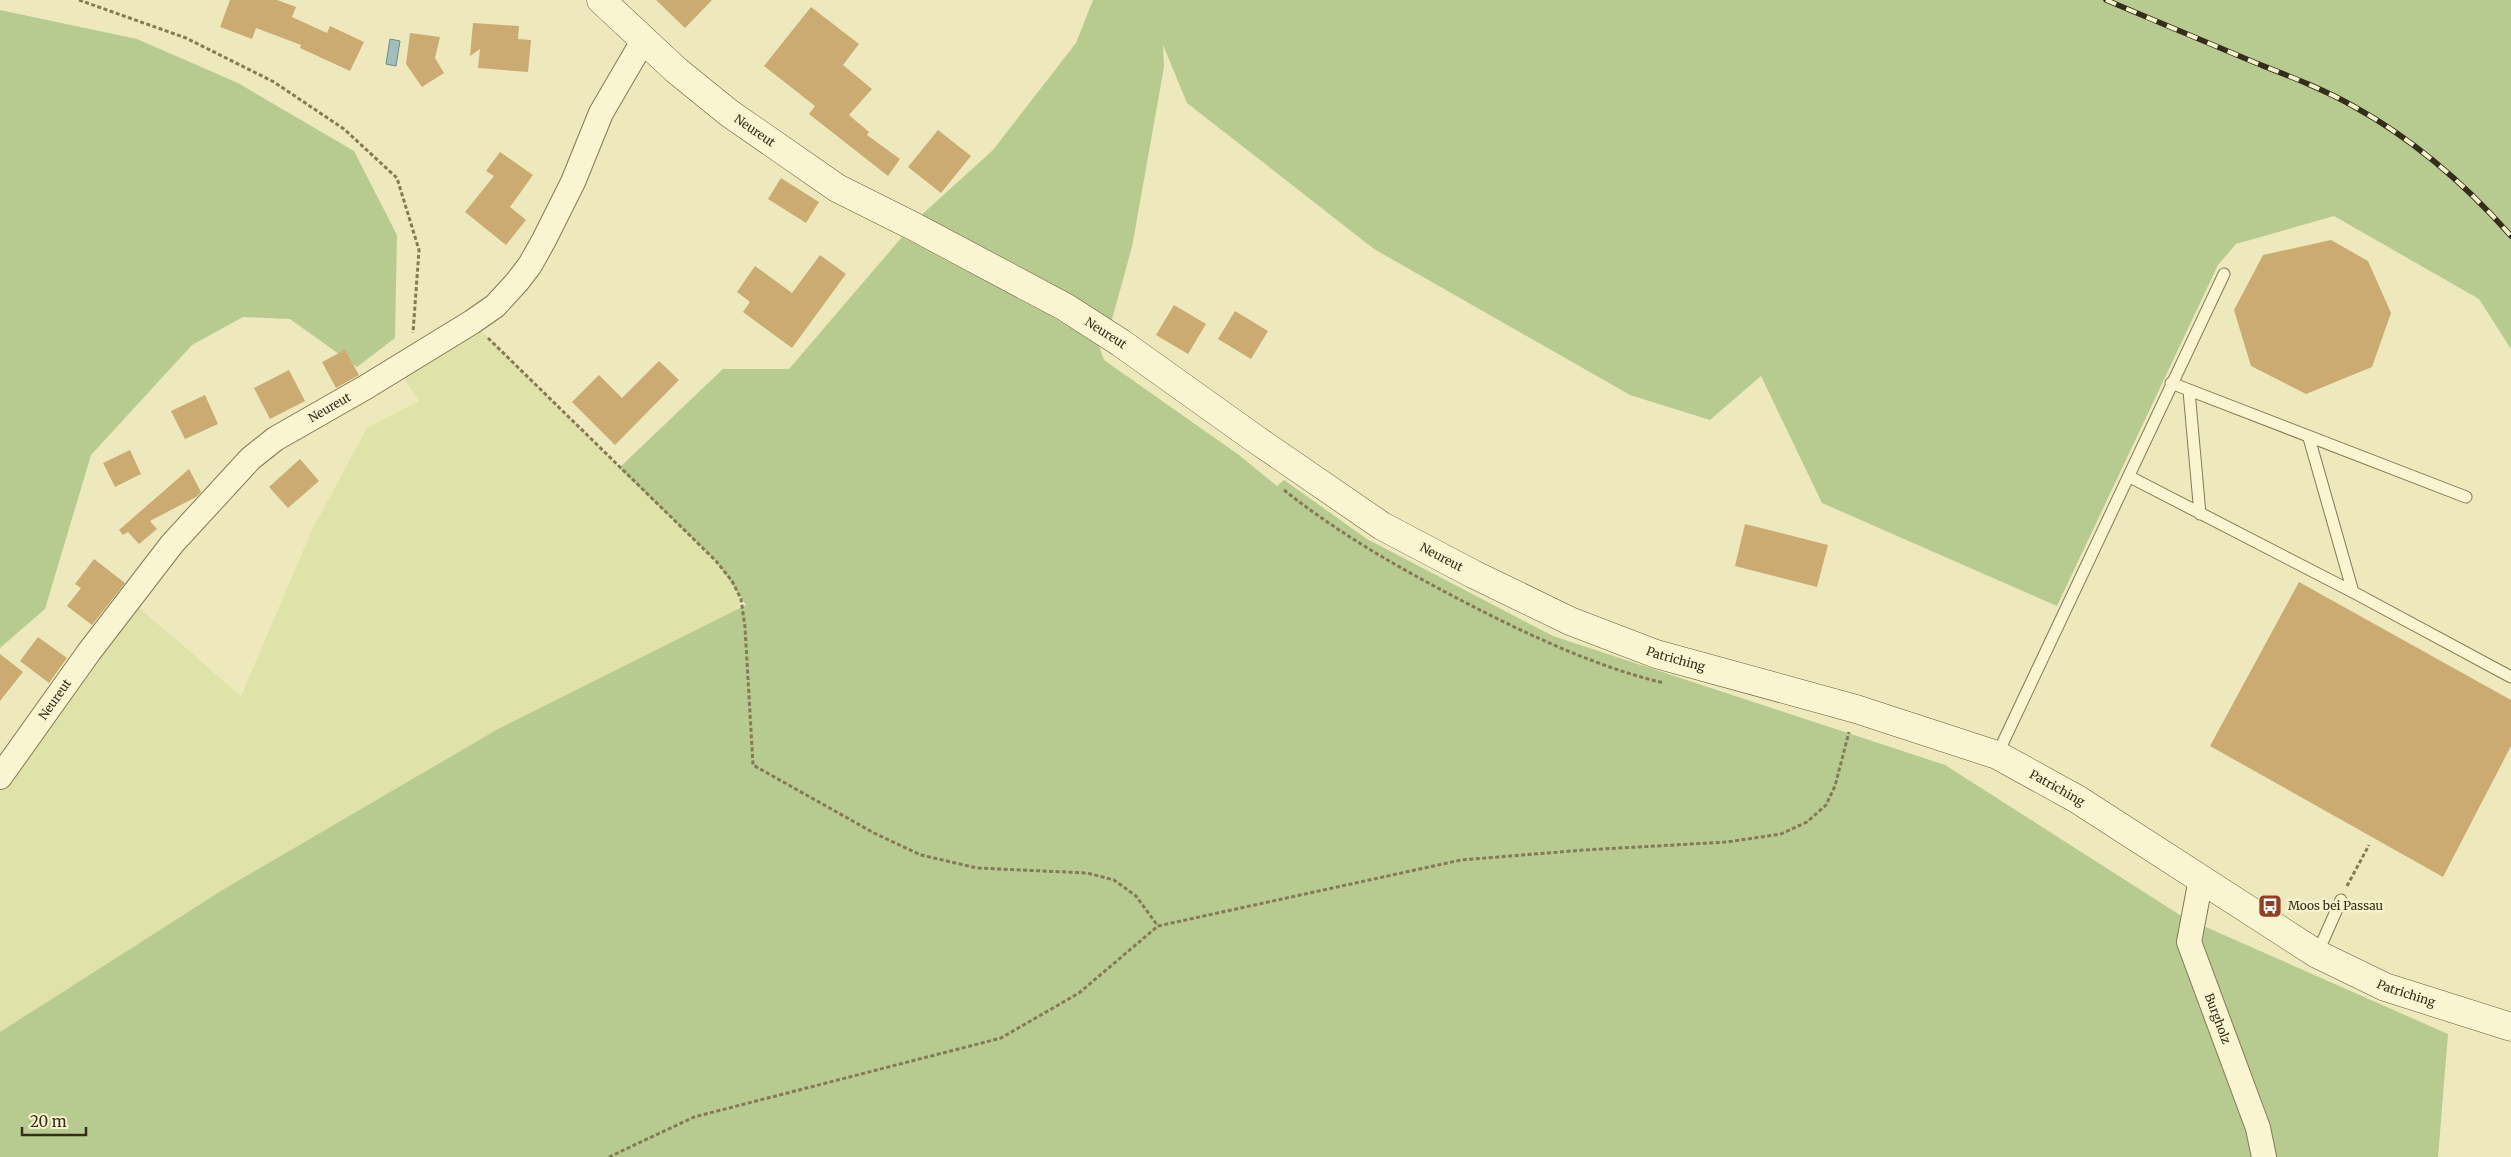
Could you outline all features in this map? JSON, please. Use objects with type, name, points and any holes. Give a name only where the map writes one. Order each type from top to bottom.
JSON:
[{"type":"street","name":"Neureut","points":[[606,1],[643,42],[730,113],[837,188],[914,226],[1065,307],[1121,343],[1262,444],[1382,526],[1473,574],[1570,621]]},
{"type":"street","name":"Neureut","points":[[0,777],[89,652],[172,544],[250,459],[275,439],[366,387],[495,306],[530,265],[573,182],[601,113],[643,42]]},
{"type":"street","name":"Patriching","points":[[1570,621],[1656,654],[1856,709],[1996,756],[2077,799],[2317,954],[2385,987],[2511,1028]]},
{"type":"street","name":"Burgholz","points":[[2201,879],[2189,942],[2258,1128],[2264,1157]]},
{"type":"lane","points":[[1996,756],[2130,477],[2170,383],[2224,274]]},
{"type":"lane","points":[[2170,383],[2466,497]]},
{"type":"lane","points":[[2189,391],[2200,514]]},
{"type":"lane","points":[[2309,438],[2353,592]]},
{"type":"lane","points":[[2130,477],[2353,592],[2511,678]]},
{"type":"lane","points":[[2317,954],[2341,900]]},
{"type":"path","points":[[79,0],[186,38],[274,82],[344,128],[397,178],[419,250],[410,360]]},
{"type":"path","points":[[472,322],[716,562],[732,581],[741,599],[745,627],[753,765],[874,833],[921,855],[977,868],[1087,873],[1114,880],[1136,896],[1158,926]]},
{"type":"path","points":[[1276,484],[1320,519],[1412,575],[1532,636],[1652,681],[1671,685]]},
{"type":"path","points":[[609,1157],[694,1118],[1001,1038],[1079,993],[1158,926],[1461,860],[1584,850],[1728,842],[1781,834],[1807,822],[1826,805],[1835,786],[1856,709]]},
{"type":"path","points":[[2341,900],[2369,845]]},
{"type":"green space","points":[[1093,0],[2511,0],[2511,349],[2479,299],[2334,216],[2236,244],[2218,265],[2057,606],[1822,503],[1761,376],[1710,420],[1630,395],[1374,249],[1187,103],[1163,45],[1164,67],[1132,247],[1111,323],[917,219],[993,150],[1076,43]]},
{"type":"green space","points":[[0,10],[137,39],[238,83],[354,151],[397,235],[395,338],[357,367],[290,319],[243,317],[192,345],[91,455],[45,609],[0,648]]},
{"type":"green space","points":[[902,237],[1051,316],[1099,346],[1104,360],[1239,455],[1277,486],[1284,480],[1367,539],[1553,636],[1945,765],[2183,917],[2448,1034],[2438,1157],[0,1157],[0,1032],[224,889],[498,729],[746,605],[716,561],[619,468],[723,369],[789,369]]},
{"type":"green space","points":[[472,322],[716,561],[741,599],[738,609],[498,729],[224,889],[0,1032],[0,777],[129,599],[241,696],[312,530],[367,428],[419,401],[397,368]]},
{"type":"water","points":[[390,39],[400,41],[396,66],[386,64]]},
{"type":"building","points":[[230,0],[277,0],[296,7],[292,17],[327,33],[330,26],[364,42],[350,71],[300,48],[301,45],[256,28],[252,39],[220,27]]},
{"type":"building","points":[[656,0],[712,0],[685,28]]},
{"type":"building","points":[[811,7],[859,44],[843,65],[872,89],[849,115],[869,132],[867,135],[900,159],[888,176],[809,114],[815,106],[764,66]]},
{"type":"building","points":[[473,23],[519,26],[518,39],[531,40],[528,72],[478,68],[480,49],[470,56]]},
{"type":"building","points":[[410,33],[440,37],[435,58],[444,73],[422,87],[406,64]]},
{"type":"building","points":[[938,130],[971,156],[941,193],[908,167]]},
{"type":"building","points":[[500,152],[533,175],[510,207],[526,220],[506,245],[465,212],[494,176],[486,171]]},
{"type":"building","points":[[781,178],[819,202],[806,223],[768,199]]},
{"type":"building","points":[[2331,240],[2368,261],[2391,313],[2372,367],[2306,394],[2251,366],[2234,310],[2263,255]]},
{"type":"building","points":[[820,255],[846,274],[792,348],[743,312],[750,302],[737,292],[755,266],[792,293]]},
{"type":"building","points":[[1174,305],[1206,324],[1188,354],[1156,335]]},
{"type":"building","points":[[1235,311],[1268,331],[1251,359],[1218,339]]},
{"type":"building","points":[[345,350],[359,375],[336,388],[322,362]]},
{"type":"building","points":[[659,361],[679,380],[615,445],[572,402],[599,375],[622,398]]},
{"type":"building","points":[[289,370],[305,401],[270,419],[254,388]]},
{"type":"building","points":[[205,395],[218,424],[185,439],[171,411]]},
{"type":"building","points":[[130,450],[141,474],[115,487],[103,463]]},
{"type":"building","points":[[300,459],[319,481],[288,508],[269,487]]},
{"type":"building","points":[[189,469],[201,492],[196,497],[150,521],[157,529],[139,544],[128,532],[123,535],[119,530]]},
{"type":"building","points":[[1745,524],[1828,545],[1817,587],[1735,566]]},
{"type":"building","points":[[94,559],[125,583],[92,625],[67,606],[81,588],[75,584]]},
{"type":"building","points":[[2299,582],[2511,700],[2511,746],[2443,877],[2210,746]]},
{"type":"building","points":[[38,637],[67,658],[49,683],[20,661]]},
{"type":"building","points":[[0,654],[23,672],[0,701]]},
{"type":"railway","points":[[2106,0],[2306,83],[2353,106],[2397,133],[2438,164],[2476,199],[2511,236]]},
{"type":"place","name":"Moos bei Passau","points":[[2270,906]]}]
